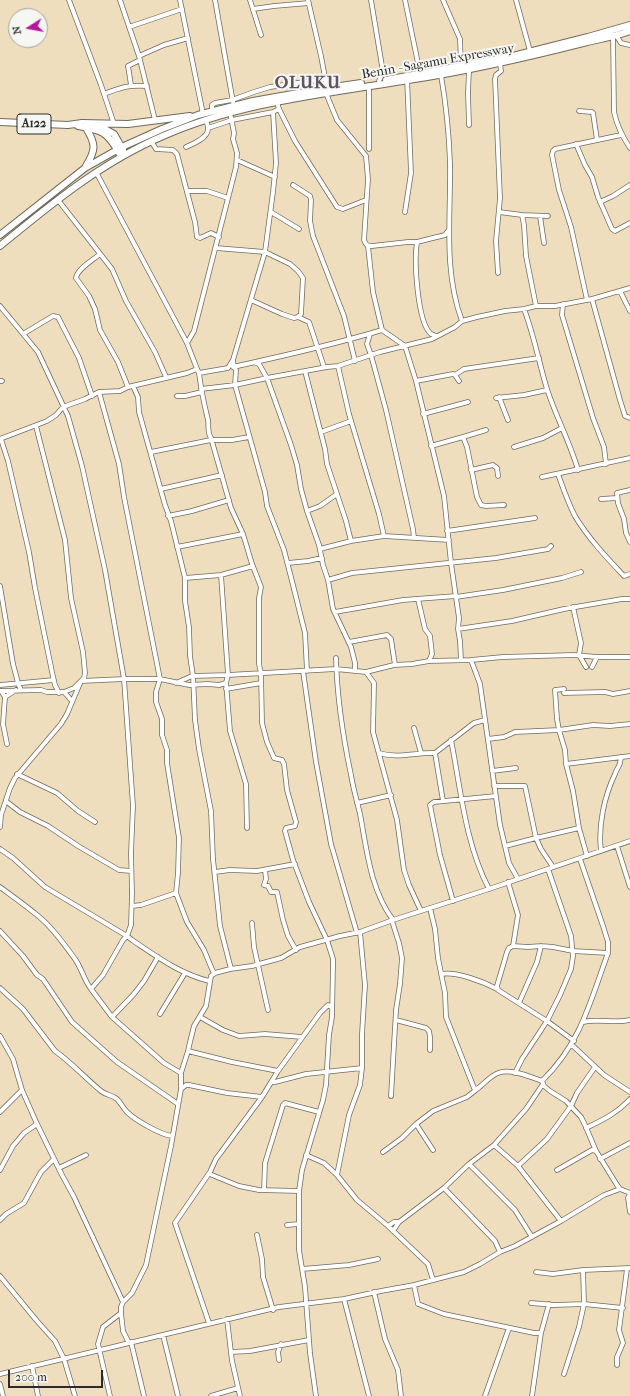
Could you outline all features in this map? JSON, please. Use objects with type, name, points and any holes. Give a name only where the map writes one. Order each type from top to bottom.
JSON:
[{"type":"highway","points":[[0,235],[85,168],[162,129],[202,116],[212,111],[278,96],[326,91],[379,81],[407,78],[461,65],[513,58],[530,51],[614,34],[630,25]]},
{"type":"highway","name":"Benin - Sagamu Expressway","points":[[0,246],[96,172],[123,155],[202,116],[232,106],[278,105],[326,91],[369,86],[407,78],[441,75],[500,64],[513,58],[630,31]]},
{"type":"highway","points":[[94,124],[114,124],[202,116]]},
{"type":"highway","name":"A122","points":[[0,122],[68,125],[94,124],[103,127],[114,134],[123,155]]},
{"type":"highway","name":"A122","points":[[68,125],[93,128],[103,133],[120,149]]},
{"type":"highway","points":[[85,168],[94,154],[93,141],[86,128]]},
{"type":"street","points":[[69,0],[114,124]]},
{"type":"street","points":[[120,0],[139,58],[155,120]]},
{"type":"street","points":[[180,0],[202,116],[208,128]]},
{"type":"street","points":[[187,343],[194,331],[237,160],[237,153],[233,140],[234,133],[232,106],[215,0]]},
{"type":"street","points":[[250,0],[261,35]]},
{"type":"street","points":[[283,0],[284,5]]},
{"type":"street","points":[[371,0],[383,72],[379,81]]},
{"type":"street","points":[[405,0],[420,74]]},
{"type":"street","points":[[443,0],[460,39],[461,65]]},
{"type":"street","points":[[516,0],[530,51]]},
{"type":"street","points":[[253,9],[308,1],[325,79],[326,91],[337,120],[366,156],[368,179],[364,240],[368,246],[373,292],[382,330],[405,346],[416,381],[444,496],[447,531],[459,618],[458,629],[461,660]]},
{"type":"street","points":[[129,28],[182,10]]},
{"type":"street","points":[[614,34],[621,43],[630,45]]},
{"type":"street","points":[[614,34],[614,112],[616,124],[625,142],[630,148]]},
{"type":"street","points":[[131,85],[128,66],[139,58],[164,45],[188,38]]},
{"type":"street","points":[[498,273],[496,241],[499,212],[495,79],[496,75],[501,71],[500,64]]},
{"type":"street","points":[[468,70],[469,125]]},
{"type":"street","points":[[383,72],[392,79]]},
{"type":"street","points":[[441,75],[446,104],[450,164],[448,232],[452,288],[462,321]]},
{"type":"street","points":[[404,212],[411,173],[407,78]]},
{"type":"street","points":[[232,106],[254,92],[270,87],[325,79]]},
{"type":"street","points":[[104,94],[121,87],[131,85],[147,86]]},
{"type":"street","points":[[369,86],[369,149]]},
{"type":"street","points":[[228,368],[233,360],[265,252],[276,163],[273,112],[278,105],[295,141],[337,207],[343,208],[366,200]]},
{"type":"street","points":[[579,111],[593,113],[596,140]]},
{"type":"street","points":[[186,147],[197,142],[205,135],[208,128],[232,120],[273,112]]},
{"type":"street","points":[[586,300],[571,227],[559,190],[552,155],[555,149],[621,135]]},
{"type":"street","points":[[625,142],[630,139]]},
{"type":"street","points":[[151,141],[156,149],[173,150],[175,152],[187,191],[195,222],[197,237],[200,238],[211,233],[218,237]]},
{"type":"street","points":[[576,144],[585,166],[592,177],[600,202],[613,230],[619,230],[630,223]]},
{"type":"street","points":[[237,160],[275,177]]},
{"type":"street","points":[[96,172],[187,343],[198,371],[208,422],[208,434],[229,500],[243,534],[261,587],[259,598],[259,664],[261,673],[262,723],[267,742],[274,758],[282,760],[284,764],[287,790],[296,822],[295,826],[285,829],[295,864],[309,902],[327,940],[333,959],[332,1017],[329,1036],[326,1084],[306,1155],[298,1191],[299,1250],[305,1287],[309,1340],[316,1396]]},
{"type":"street","points":[[294,184],[310,196],[312,200],[310,222],[313,236],[344,316],[354,361]]},
{"type":"street","points":[[600,202],[630,185]]},
{"type":"street","points":[[187,191],[207,191],[228,198]]},
{"type":"street","points":[[58,200],[112,269],[126,301],[166,377]]},
{"type":"street","points":[[270,212],[299,229]]},
{"type":"street","points":[[499,212],[548,216]]},
{"type":"street","points":[[522,215],[526,256],[536,306]]},
{"type":"street","points":[[540,216],[544,243]]},
{"type":"street","points":[[368,246],[417,242],[448,232]]},
{"type":"street","points":[[417,242],[416,269],[420,307],[429,332],[436,336]]},
{"type":"street","points":[[216,248],[265,252],[290,264],[303,278],[301,314],[298,317]]},
{"type":"street","points":[[100,254],[80,271],[76,278],[89,296],[95,309],[100,330],[138,397],[139,412],[168,516],[171,521],[185,578],[184,601],[190,627],[190,656],[194,685],[195,720],[211,811],[214,872],[220,926],[232,969]]},
{"type":"street","points":[[177,396],[185,396],[202,391],[324,367],[338,366],[371,354],[432,339],[455,327],[462,321],[505,311],[536,306],[555,306],[592,299],[630,288]]},
{"type":"street","points":[[620,291],[630,311]]},
{"type":"street","points":[[592,299],[625,416],[630,418]]},
{"type":"street","points":[[251,300],[282,314],[294,318],[298,317],[309,322],[316,347],[324,367]]},
{"type":"street","points":[[563,304],[562,314],[592,418],[604,447],[606,464]]},
{"type":"street","points":[[0,306],[38,352],[68,416],[98,533],[124,679],[133,806],[131,925],[127,936],[123,940],[103,975],[91,989]]},
{"type":"street","points":[[524,309],[547,390],[573,452],[578,470]]},
{"type":"street","points":[[23,334],[53,316],[58,317],[79,358],[92,396]]},
{"type":"street","points":[[59,693],[54,680],[29,552],[8,461],[0,439],[47,421],[56,415],[63,407],[99,392],[120,391],[131,386],[166,377],[256,363],[349,340],[382,330]]},
{"type":"street","points":[[370,334],[367,344],[371,354],[401,474],[414,538]]},
{"type":"street","points":[[416,381],[453,374],[455,375],[464,369],[539,358]]},
{"type":"street","points":[[233,360],[236,370],[236,385],[265,492],[267,506],[284,550],[305,632],[305,671],[316,762],[331,844],[358,933],[365,985],[360,1085],[349,1115],[337,1175]]},
{"type":"street","points":[[256,363],[259,364],[267,378],[297,465],[301,489],[328,580],[330,597],[335,612],[349,642],[355,664],[355,670]]},
{"type":"street","points":[[338,366],[351,421],[379,514],[384,536]]},
{"type":"street","points":[[305,371],[321,432],[327,464],[351,541]]},
{"type":"street","points":[[455,375],[459,381]]},
{"type":"street","points":[[508,420],[498,397],[524,396],[547,390]]},
{"type":"street","points":[[99,392],[119,464],[124,497],[160,679],[156,692],[156,702],[162,719],[162,735],[167,750],[167,764],[179,838],[176,893],[187,922],[204,950],[214,974]]},
{"type":"street","points":[[423,414],[468,402]]},
{"type":"street","points":[[321,432],[351,421]]},
{"type":"street","points":[[0,827],[1,816],[7,802],[10,788],[18,774],[61,724],[84,678],[85,673],[83,652],[72,598],[65,540],[36,426]]},
{"type":"street","points":[[514,447],[544,438],[562,428]]},
{"type":"street","points":[[431,446],[486,430]]},
{"type":"street","points":[[151,452],[211,440],[232,440],[249,437]]},
{"type":"street","points":[[463,437],[477,497],[482,505],[504,505]]},
{"type":"street","points":[[542,477],[630,458]]},
{"type":"street","points":[[471,470],[493,465],[497,468],[498,476]]},
{"type":"street","points":[[558,474],[564,493],[576,517],[604,556],[624,576],[630,574]]},
{"type":"street","points":[[161,489],[222,475]]},
{"type":"street","points":[[630,490],[617,493],[626,533],[630,542]]},
{"type":"street","points":[[307,511],[320,506],[337,494]]},
{"type":"street","points":[[601,499],[617,498]]},
{"type":"street","points":[[168,516],[192,511],[229,500]]},
{"type":"street","points":[[447,531],[535,518]]},
{"type":"street","points":[[177,547],[243,534]]},
{"type":"street","points":[[320,549],[351,541],[384,536],[449,540]]},
{"type":"street","points":[[328,580],[352,573],[496,558],[548,549],[551,546]]},
{"type":"street","points":[[288,564],[322,558]]},
{"type":"street","points":[[185,578],[221,575],[253,566]]},
{"type":"street","points":[[335,612],[389,602],[503,590],[562,578],[581,572]]},
{"type":"street","points":[[221,575],[228,675],[226,689],[230,731],[246,784],[247,828]]},
{"type":"street","points":[[0,586],[19,690]]},
{"type":"street","points":[[418,599],[425,629],[430,636],[432,654],[429,661]]},
{"type":"street","points":[[458,629],[512,621],[574,607],[630,599]]},
{"type":"street","points":[[574,607],[581,643],[580,655],[586,667]]},
{"type":"street","points":[[349,642],[387,635],[392,638],[395,665]]},
{"type":"street","points":[[176,683],[193,676],[336,669],[366,672],[395,665],[429,661],[580,655],[597,657],[630,657]]},
{"type":"street","points":[[592,667],[597,657]]},
{"type":"street","points":[[336,658],[342,724],[370,864],[377,889],[386,910],[393,920],[400,942],[402,958],[390,1096]]},
{"type":"street","points":[[472,660],[480,684],[500,825],[509,863],[518,878]]},
{"type":"street","points":[[366,672],[374,683],[373,732],[397,820],[404,870],[409,885],[422,911]]},
{"type":"street","points":[[0,691],[41,690],[59,693],[74,688],[82,681],[124,679],[160,679],[189,685],[219,685],[226,683]]},
{"type":"street","points":[[0,685],[54,680]]},
{"type":"street","points":[[181,680],[189,685]]},
{"type":"street","points":[[226,689],[261,684]]},
{"type":"street","points":[[4,697],[19,690]]},
{"type":"street","points":[[587,856],[579,828],[573,791],[566,764],[565,750],[559,730],[555,690],[605,692],[613,694],[630,691]]},
{"type":"street","points":[[0,691],[4,697],[3,724],[7,744]]},
{"type":"street","points":[[64,692],[72,701]]},
{"type":"street","points":[[379,752],[393,756],[435,753],[474,723],[485,720]]},
{"type":"street","points":[[488,739],[504,737],[515,732],[559,730],[593,725],[610,726],[630,724]]},
{"type":"street","points":[[414,728],[421,753]]},
{"type":"street","points":[[451,740],[465,822],[481,875],[489,889]]},
{"type":"street","points":[[435,753],[444,801]]},
{"type":"street","points":[[566,764],[630,756]]},
{"type":"street","points":[[601,851],[600,841],[602,813],[621,757]]},
{"type":"street","points":[[492,771],[516,768]]},
{"type":"street","points":[[18,774],[57,793],[95,822]]},
{"type":"street","points":[[494,786],[525,786],[536,838],[553,867]]},
{"type":"street","points":[[357,804],[391,795]]},
{"type":"street","points":[[452,901],[429,807],[432,803],[444,801],[496,796]]},
{"type":"street","points":[[7,802],[13,808],[48,826],[119,870],[131,871]]},
{"type":"street","points":[[505,846],[579,828]]},
{"type":"street","points":[[144,1396],[130,1343],[123,1330],[121,1313],[123,1302],[132,1293],[146,1264],[181,1089],[181,1073],[194,1026],[206,1006],[211,976],[232,969],[252,966],[281,958],[296,950],[340,936],[358,933],[630,841]]},
{"type":"street","points":[[617,846],[630,887]]},
{"type":"street","points":[[0,850],[13,858],[45,887],[185,973],[209,981]]},
{"type":"street","points":[[393,1231],[399,1222],[444,1188],[469,1164],[494,1145],[526,1109],[543,1082],[573,1043],[595,994],[608,953],[608,942],[580,859]]},
{"type":"street","points":[[214,872],[265,870],[295,864]]},
{"type":"street","points":[[516,1073],[522,1059],[547,1021],[571,969],[573,951],[567,925],[548,869]]},
{"type":"street","points":[[265,870],[266,879],[264,885],[268,886],[271,892],[277,892],[288,936],[296,950]]},
{"type":"street","points":[[508,882],[518,914],[513,946]]},
{"type":"street","points":[[0,887],[38,915],[50,927],[75,959],[83,972],[87,984],[112,1016],[164,1063],[181,1073]]},
{"type":"street","points":[[132,906],[141,905],[176,893]]},
{"type":"street","points":[[430,908],[435,929],[438,958],[446,994],[446,1017],[473,1086],[477,1089]]},
{"type":"street","points":[[252,923],[254,948],[268,1010]]},
{"type":"street","points":[[0,931],[24,956],[37,975],[44,979],[72,1022],[117,1062],[178,1104]]},
{"type":"street","points":[[497,989],[507,952],[509,948],[513,946],[541,946],[573,951],[608,953]]},
{"type":"street","points":[[519,1003],[537,962],[541,946]]},
{"type":"street","points":[[112,1016],[134,994],[158,956]]},
{"type":"street","points":[[441,974],[446,972],[473,978],[497,989],[547,1021],[573,1043],[595,1067],[630,1092]]},
{"type":"street","points":[[160,1014],[185,973]]},
{"type":"street","points":[[0,988],[23,1009],[55,1051],[104,1094],[109,1094],[116,1098],[127,1112],[138,1120],[167,1136],[172,1136]]},
{"type":"street","points":[[209,1323],[175,1223],[210,1172],[216,1159],[262,1097],[302,1037],[320,1013],[328,1005],[331,1007]]},
{"type":"street","points":[[200,1017],[223,1030],[239,1036],[265,1034],[302,1037]]},
{"type":"street","points":[[396,1020],[426,1028],[430,1031],[430,1050]]},
{"type":"street","points":[[583,1022],[604,1020],[619,1022],[630,1020]]},
{"type":"street","points":[[0,1036],[2,1042],[14,1059],[22,1090],[37,1124],[74,1196],[123,1302]]},
{"type":"street","points":[[188,1051],[278,1071]]},
{"type":"street","points":[[518,1166],[547,1139],[571,1106],[577,1093],[595,1067]]},
{"type":"street","points":[[272,1082],[306,1074],[362,1068]]},
{"type":"street","points":[[383,1152],[402,1138],[416,1124],[433,1111],[467,1097],[497,1073],[505,1072],[525,1074],[543,1082],[550,1091],[566,1101],[581,1117],[600,1159],[620,1189],[630,1194],[628,1198],[630,1212]]},
{"type":"street","points":[[181,1089],[186,1085],[189,1085],[262,1097]]},
{"type":"street","points":[[0,1112],[22,1090]]},
{"type":"street","points":[[586,1128],[610,1117],[623,1107],[630,1099]]},
{"type":"street","points":[[264,1190],[265,1163],[283,1105],[286,1103],[319,1112]]},
{"type":"street","points":[[0,1170],[13,1146],[24,1133],[37,1124]]},
{"type":"street","points":[[416,1124],[433,1150]]},
{"type":"street","points":[[600,1159],[630,1143]]},
{"type":"street","points":[[494,1145],[518,1166],[561,1222]]},
{"type":"street","points":[[557,1170],[592,1150],[596,1151]]},
{"type":"street","points":[[59,1168],[86,1155]]},
{"type":"street","points":[[306,1155],[324,1164],[337,1175],[357,1200],[388,1226],[428,1264],[433,1280]]},
{"type":"street","points":[[0,1220],[6,1214],[24,1203],[41,1172],[54,1159]]},
{"type":"street","points":[[469,1164],[515,1210],[532,1237]]},
{"type":"street","points":[[212,1175],[239,1186],[258,1190],[298,1191]]},
{"type":"street","points":[[444,1188],[495,1241],[500,1252]]},
{"type":"street","points":[[0,1374],[209,1323],[273,1310],[279,1307],[306,1305],[344,1299],[414,1285],[464,1272],[500,1252],[561,1222],[604,1195],[620,1189]]},
{"type":"street","points":[[388,1226],[394,1222],[399,1222]]},
{"type":"street","points":[[287,1225],[299,1224]]},
{"type":"street","points":[[257,1235],[262,1260],[263,1277],[273,1310]]},
{"type":"street","points":[[302,1269],[349,1265],[378,1259]]},
{"type":"street","points":[[536,1272],[553,1274],[583,1270],[629,1268],[619,1330],[623,1343],[617,1365]]},
{"type":"street","points":[[564,1374],[579,1326],[584,1304],[583,1270]]},
{"type":"street","points":[[0,1276],[55,1341],[64,1359],[75,1396]]},
{"type":"street","points":[[414,1285],[418,1304],[444,1314],[534,1333],[541,1333]]},
{"type":"street","points":[[374,1292],[385,1339],[398,1370],[401,1396]]},
{"type":"street","points":[[344,1299],[369,1396]]},
{"type":"street","points":[[531,1303],[555,1305],[584,1304],[623,1308]]},
{"type":"street","points":[[532,1396],[541,1333],[549,1304]]},
{"type":"street","points":[[110,1396],[98,1350],[98,1344],[103,1327],[121,1313]]},
{"type":"street","points":[[227,1319],[231,1352],[240,1396]]},
{"type":"street","points":[[485,1396],[509,1328]]},
{"type":"street","points":[[163,1335],[178,1396]]},
{"type":"street","points":[[231,1352],[250,1351],[309,1340]]},
{"type":"street","points":[[279,1360],[278,1352],[281,1344]]},
{"type":"street","points":[[32,1366],[38,1396]]},
{"type":"street","points":[[0,1384],[3,1396]]},
{"type":"street","points":[[211,1396],[238,1388]]},
{"type":"district","name":"OLUKU","points":[[308,84]]}]
